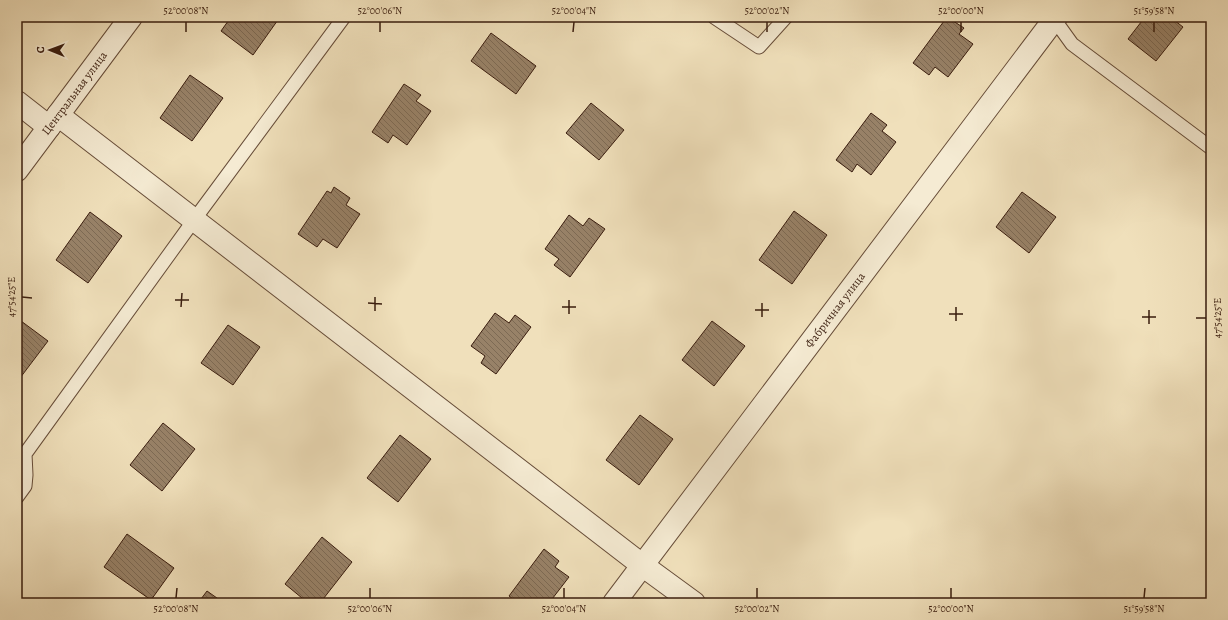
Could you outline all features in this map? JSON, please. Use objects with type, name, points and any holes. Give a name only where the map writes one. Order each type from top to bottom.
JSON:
[{"type":"street","name":"Центральная улица","points":[[17,170],[131,17]]},
{"type":"street","name":"Фабричная улица","points":[[614,603],[1054,18]]},
{"type":"street","points":[[17,102],[53,121],[194,220],[642,565],[694,603]]},
{"type":"lane","points":[[17,497],[25,486],[25,454],[194,220],[344,17]]},
{"type":"lane","points":[[714,17],[759,47],[786,17]]},
{"type":"lane","points":[[1054,18],[1072,44],[1211,148]]},
{"type":"building","points":[[231,17],[280,17],[253,55],[221,31]]},
{"type":"building","points":[[947,17],[964,28],[959,34],[973,44],[948,77],[935,67],[929,75],[913,63]]},
{"type":"building","points":[[1145,17],[1170,17],[1183,27],[1156,61],[1128,39]]},
{"type":"building","points":[[491,33],[536,66],[516,94],[471,61]]},
{"type":"building","points":[[190,75],[223,98],[192,141],[160,118]]},
{"type":"building","points":[[404,84],[421,95],[416,101],[431,111],[407,145],[393,135],[388,143],[372,132]]},
{"type":"building","points":[[591,103],[624,130],[599,160],[566,133]]},
{"type":"building","points":[[871,113],[887,125],[882,131],[896,142],[871,175],[857,164],[852,172],[836,160]]},
{"type":"building","points":[[334,187],[350,198],[346,205],[360,214],[337,248],[323,239],[317,247],[298,234],[327,191],[331,193]]},
{"type":"building","points":[[1022,192],[1056,217],[1029,253],[996,227]]},
{"type":"building","points":[[794,211],[827,235],[792,284],[759,260]]},
{"type":"building","points":[[90,212],[122,236],[88,283],[56,260]]},
{"type":"building","points":[[569,215],[583,226],[589,218],[605,229],[570,277],[554,265],[559,259],[545,249]]},
{"type":"building","points":[[495,313],[509,323],[515,315],[531,327],[496,374],[481,363],[485,356],[471,346]]},
{"type":"building","points":[[17,318],[48,341],[17,382]]},
{"type":"building","points":[[712,321],[745,346],[714,386],[682,360]]},
{"type":"building","points":[[228,325],[260,347],[233,385],[201,363]]},
{"type":"building","points":[[640,415],[673,439],[639,485],[606,460]]},
{"type":"building","points":[[163,423],[195,449],[162,491],[130,465]]},
{"type":"building","points":[[400,435],[431,459],[398,502],[367,478]]},
{"type":"building","points":[[127,534],[174,568],[151,600],[104,567]]},
{"type":"building","points":[[322,537],[352,562],[320,603],[308,603],[285,584]]},
{"type":"building","points":[[544,549],[559,561],[555,567],[569,577],[549,603],[534,603],[530,600],[527,603],[518,603],[509,596]]},
{"type":"building","points":[[207,591],[224,603],[198,603]]}]
